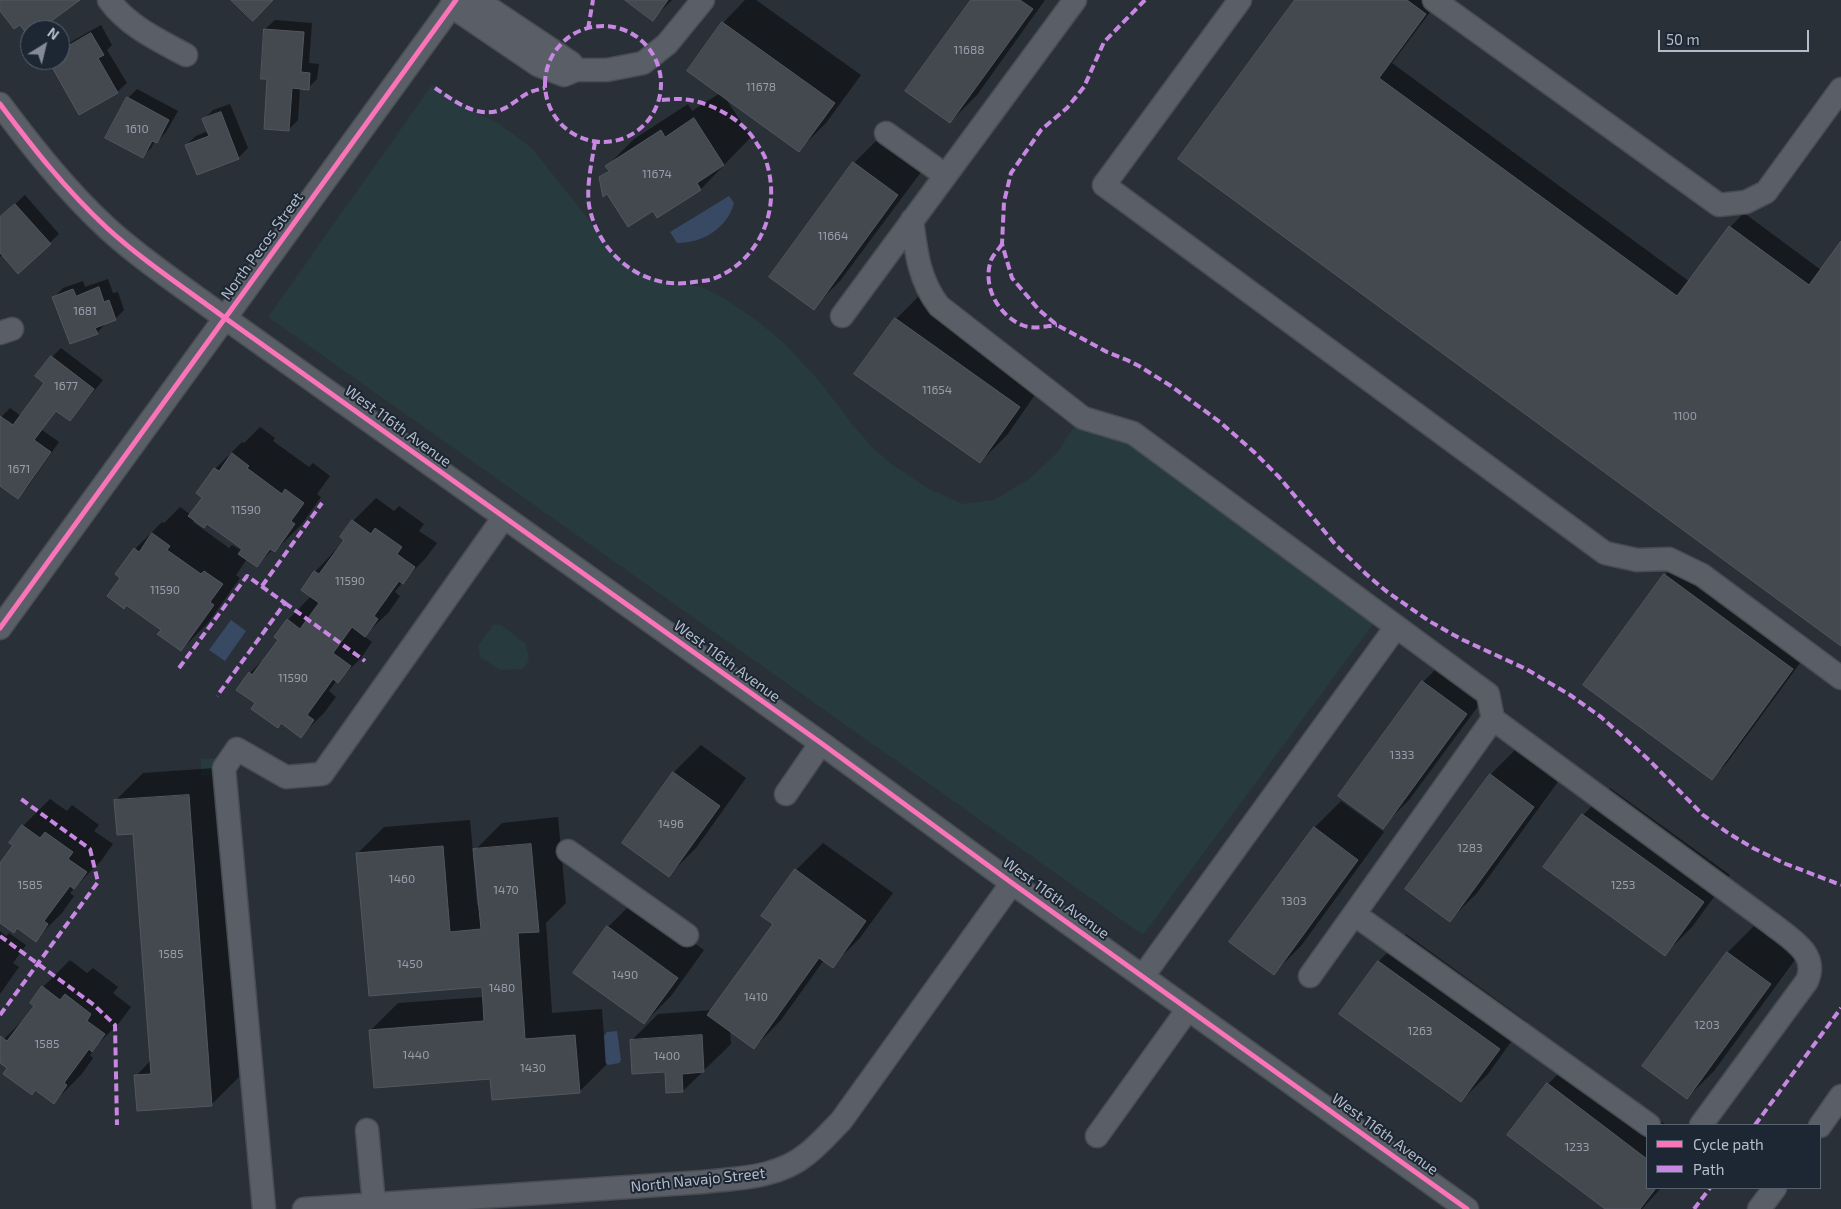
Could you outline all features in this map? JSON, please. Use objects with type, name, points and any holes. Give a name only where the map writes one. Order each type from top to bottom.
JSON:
[{"type":"street","points":[[109,0],[124,17],[144,32],[186,55]]},
{"type":"street","points":[[477,0],[572,63],[576,70]]},
{"type":"street","points":[[454,3],[538,65],[564,75],[576,70],[607,70],[643,63],[667,44],[703,0]]},
{"type":"street","points":[[842,316],[1075,0]]},
{"type":"street","points":[[1240,0],[1104,186],[1605,553],[1638,560],[1669,559],[1702,575],[1841,678]]},
{"type":"street","points":[[1434,0],[1719,205],[1746,202],[1766,192],[1841,89]]},
{"type":"street","name":"North Pecos Street","points":[[0,628],[454,3]]},
{"type":"street","name":"West 116th Avenue","points":[[0,104],[54,173],[108,228],[225,318],[820,743],[1467,1209]]},
{"type":"street","points":[[886,133],[946,176]]},
{"type":"street","points":[[912,220],[918,264],[923,280],[939,306],[1083,418],[1133,433],[1488,694],[1493,719],[1802,948],[1810,961],[1812,971],[1808,981],[1702,1124]]},
{"type":"street","points":[[264,1209],[224,768],[238,749],[286,777],[322,774],[504,517]]},
{"type":"street","points":[[1144,976],[1396,627]]},
{"type":"street","points":[[1310,976],[1493,719]]},
{"type":"street","points":[[786,794],[820,743]]},
{"type":"street","points":[[568,852],[687,936]]},
{"type":"street","name":"North Navajo Street","points":[[304,1209],[712,1181],[774,1172],[795,1163],[808,1154],[840,1121],[1012,883]]},
{"type":"street","points":[[1354,914],[1647,1124]]},
{"type":"street","points":[[1097,1136],[1188,1009]]},
{"type":"street","points":[[1821,1125],[1841,1096]]},
{"type":"street","points":[[367,1130],[374,1204]]},
{"type":"street","points":[[1760,1209],[1774,1189]]},
{"type":"green space","points":[[432,85],[474,112],[498,123],[532,148],[622,262],[658,281],[702,287],[727,300],[760,323],[787,346],[821,383],[871,446],[890,463],[929,489],[963,504],[994,500],[1029,479],[1057,453],[1075,425],[1130,442],[1376,620],[1143,935],[268,317]]},
{"type":"green space","points":[[493,625],[501,625],[526,644],[529,660],[523,669],[500,670],[480,657],[478,646]]},
{"type":"green space","points":[[218,758],[219,775],[201,776],[201,759]]},
{"type":"water","points":[[729,196],[734,203],[726,220],[719,227],[704,237],[677,243],[670,232]]},
{"type":"water","points":[[231,620],[246,631],[225,661],[209,650]]},
{"type":"water","points":[[617,1031],[621,1060],[619,1063],[608,1065],[605,1062],[604,1036],[607,1032]]},
{"type":"building","points":[[0,0],[80,0],[53,20],[20,20],[20,25],[14,29],[0,11]]},
{"type":"building","points":[[231,0],[273,0],[253,21]]},
{"type":"building","points":[[625,0],[668,0],[653,21]]},
{"type":"building","points":[[971,0],[1020,0],[1033,9],[950,123],[905,91]]},
{"type":"building","points":[[1295,0],[1407,0],[1426,14],[1379,78],[1677,296],[1729,226],[1809,285],[1841,241],[1841,646],[1178,159]]},
{"type":"building","points":[[722,22],[835,103],[799,152],[687,71]]},
{"type":"building","points":[[264,29],[304,32],[301,72],[310,73],[309,90],[292,88],[289,131],[264,129],[267,79],[261,79]]},
{"type":"building","points":[[91,33],[104,55],[98,58],[118,93],[79,115],[54,70],[70,70],[70,45]]},
{"type":"building","points":[[127,97],[169,120],[157,143],[152,141],[143,158],[105,138]]},
{"type":"building","points":[[221,112],[239,159],[197,175],[185,145],[209,136],[202,119]]},
{"type":"building","points":[[694,118],[724,165],[697,183],[701,190],[657,218],[653,211],[628,227],[607,194],[603,197],[599,177],[609,171],[605,166],[661,130],[665,137]]},
{"type":"building","points":[[853,162],[898,195],[814,310],[769,277]]},
{"type":"building","points":[[15,204],[51,244],[18,274],[0,253],[0,217]]},
{"type":"building","points":[[99,287],[104,302],[109,300],[116,320],[95,328],[98,334],[70,344],[52,297],[73,289],[76,296]]},
{"type":"building","points":[[895,318],[1020,407],[980,463],[854,374]]},
{"type":"building","points":[[51,356],[94,389],[70,421],[56,411],[34,440],[51,452],[18,499],[0,486],[0,416],[13,425],[44,383],[35,376]]},
{"type":"building","points":[[232,453],[249,466],[247,468],[282,494],[285,489],[304,503],[291,521],[295,524],[275,552],[270,549],[257,567],[238,554],[242,549],[207,524],[204,528],[188,516],[202,498],[196,493],[214,468],[219,471]]},
{"type":"building","points":[[352,520],[371,534],[375,528],[402,547],[397,554],[415,567],[403,584],[399,581],[374,616],[378,619],[365,637],[352,627],[333,653],[351,666],[338,683],[333,679],[307,715],[314,720],[301,738],[281,723],[278,728],[251,709],[255,703],[236,690],[249,672],[252,675],[278,640],[274,637],[287,619],[300,629],[319,603],[301,590],[314,571],[319,574],[344,540],[340,537]]},
{"type":"building","points":[[152,533],[170,546],[167,550],[201,574],[204,571],[223,584],[210,602],[214,605],[181,651],[157,634],[161,630],[126,605],[124,609],[107,596],[120,578],[115,574],[134,548],[139,552]]},
{"type":"building","points":[[1664,574],[1793,669],[1712,780],[1583,685]]},
{"type":"building","points":[[1422,681],[1467,714],[1383,829],[1338,796]]},
{"type":"building","points":[[673,772],[720,806],[669,877],[622,843]]},
{"type":"building","points":[[1490,774],[1534,807],[1450,922],[1405,889]]},
{"type":"building","points":[[189,795],[212,1106],[137,1111],[134,1075],[151,1074],[133,834],[117,835],[114,800]]},
{"type":"building","points":[[1582,814],[1704,902],[1665,956],[1543,867]]},
{"type":"building","points":[[22,825],[40,838],[45,832],[73,852],[68,859],[87,872],[74,889],[70,886],[44,921],[48,924],[36,942],[17,928],[14,933],[0,923],[0,863],[13,845],[9,843]]},
{"type":"building","points":[[1314,827],[1358,860],[1274,975],[1229,942]]},
{"type":"building","points":[[531,844],[539,932],[518,933],[525,1039],[575,1035],[580,1093],[492,1100],[490,1079],[374,1088],[369,1030],[484,1021],[482,987],[369,996],[356,853],[443,846],[450,932],[481,929],[473,849]]},
{"type":"building","points":[[795,869],[866,921],[833,968],[819,958],[754,1049],[707,1015],[773,924],[761,916]]},
{"type":"building","points":[[607,926],[678,978],[644,1024],[573,973]]},
{"type":"building","points":[[1727,952],[1771,984],[1687,1099],[1642,1066]]},
{"type":"building","points":[[1378,961],[1500,1049],[1461,1102],[1339,1014]]},
{"type":"building","points":[[42,986],[60,1000],[65,994],[91,1014],[87,1021],[105,1034],[92,1052],[89,1049],[64,1083],[67,1085],[54,1104],[35,1090],[32,1095],[3,1074],[7,1068],[0,1063],[0,1036],[7,1041],[34,1006],[30,1003]]},
{"type":"building","points":[[702,1035],[704,1072],[682,1074],[683,1092],[666,1093],[665,1072],[632,1074],[630,1040]]},
{"type":"building","points":[[1547,1083],[1646,1158],[1646,1189],[1655,1189],[1640,1209],[1605,1209],[1507,1135]]},
{"type":"marked path","points":[[588,29],[593,0]]},
{"type":"marked path","points":[[1145,0],[1104,42],[1084,87],[1067,108],[1041,130],[1011,173],[1004,202],[1002,244],[1012,278],[1039,310],[1057,325],[1107,352],[1139,366],[1171,386],[1220,422],[1279,477],[1335,544],[1386,591],[1429,621],[1461,639],[1526,669],[1570,695],[1601,717],[1649,760],[1703,815],[1728,833],[1786,864],[1841,885]]},
{"type":"marked path","points":[[603,26],[625,31],[644,43],[656,62],[661,84],[656,106],[644,125],[625,137],[603,142],[581,137],[562,125],[550,106],[545,84],[550,62],[562,43],[581,31],[603,26]]},
{"type":"marked path","points":[[435,88],[460,104],[478,111],[488,112],[507,107],[528,93],[545,88]]},
{"type":"marked path","points":[[595,142],[588,194],[590,210],[604,242],[615,256],[643,276],[659,281],[676,283],[711,280],[729,271],[743,260],[754,247],[768,216],[771,182],[766,159],[743,126],[723,112],[689,100],[659,100]]},
{"type":"marked path","points":[[1002,244],[992,258],[989,270],[991,289],[999,307],[1013,320],[1022,325],[1031,327],[1057,325]]},
{"type":"marked path","points":[[262,586],[322,503]]},
{"type":"marked path","points":[[179,668],[247,576],[285,603],[217,696]]},
{"type":"marked path","points":[[285,603],[365,661]]},
{"type":"marked path","points":[[0,1015],[98,882],[90,849],[21,799]]},
{"type":"marked path","points":[[0,936],[94,1005],[115,1025],[117,1125]]},
{"type":"marked path","points":[[1756,1124],[1841,1008]]},
{"type":"marked path","points":[[1694,1209],[1709,1189]]},
{"type":"cycle path","points":[[0,628],[456,0]]},
{"type":"cycle path","points":[[0,104],[38,153],[78,199],[107,228],[150,263],[821,743],[1012,883],[1467,1209]]}]
